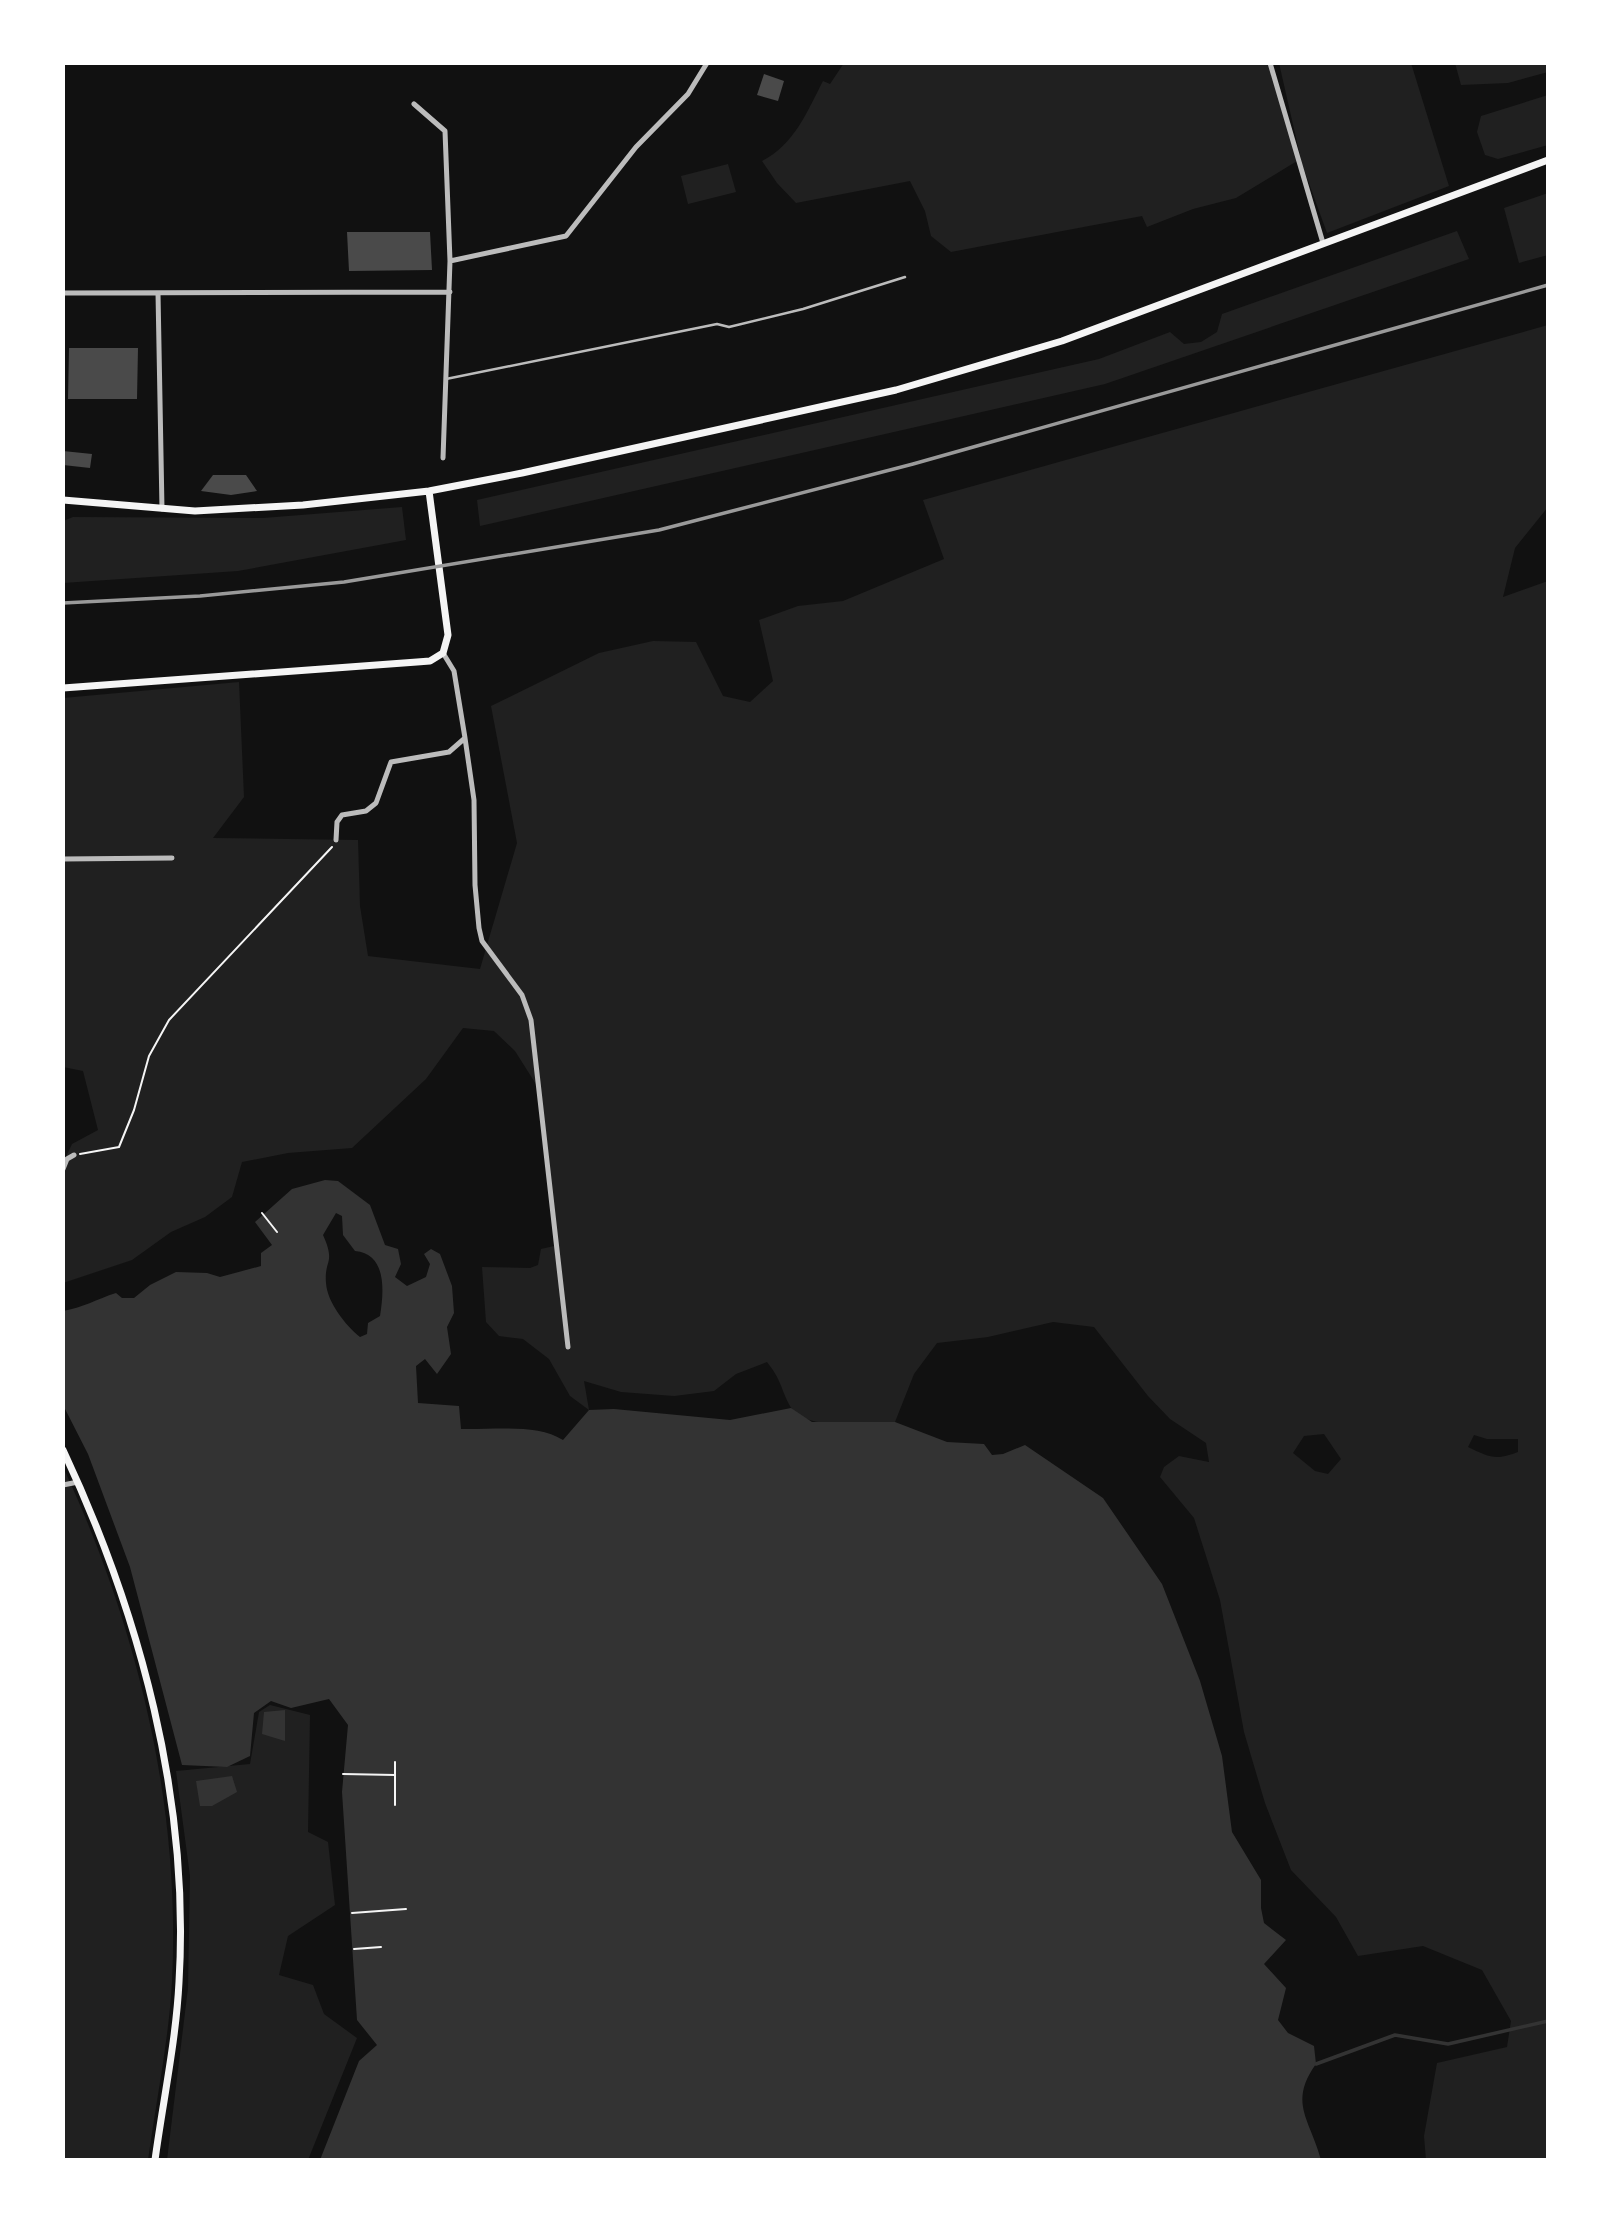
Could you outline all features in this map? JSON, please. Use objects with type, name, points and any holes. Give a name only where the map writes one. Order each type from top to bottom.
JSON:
[{"type":"main road","points":[[63,500],[162,509],[257,509],[429,491],[535,470],[951,375],[1149,310],[1548,160]]},
{"type":"main road","points":[[63,688],[430,661],[443,653],[448,635],[429,491]]},
{"type":"main road","points":[[63,1450],[78,1482],[132,1627],[174,1805],[179,1982],[155,2160]]},
{"type":"street","points":[[450,261],[566,236],[636,147],[688,94],[707,63]]},
{"type":"street","points":[[1270,63],[1323,243]]},
{"type":"street","points":[[414,104],[445,131],[450,292],[443,458]]},
{"type":"street","points":[[63,293],[450,292]]},
{"type":"street","points":[[158,293],[162,509]]},
{"type":"street","points":[[443,653],[454,671],[474,800],[476,912],[482,941],[522,995],[531,1020],[568,1347]]},
{"type":"street","points":[[336,840],[337,822],[342,815],[366,811],[376,803],[391,762],[449,752],[465,738]]},
{"type":"street","points":[[63,859],[172,858]]},
{"type":"street","points":[[63,1169],[67,1158],[74,1155]]},
{"type":"street","points":[[63,1485],[78,1482]]},
{"type":"lane","points":[[446,379],[717,324],[729,327],[828,302],[905,277]]},
{"type":"path","points":[[74,1155],[118,1147],[135,1110],[158,1035],[202,983],[307,876],[336,840]]},
{"type":"path","points":[[262,1213],[276,1232]]},
{"type":"path","points":[[395,1762],[395,1805]]},
{"type":"path","points":[[343,1774],[395,1774]]},
{"type":"path","points":[[352,1913],[406,1909]]},
{"type":"path","points":[[354,1949],[382,1947]]},
{"type":"shaded area","points":[[844,63],[1270,63],[1297,161],[1236,198],[1193,209],[1147,227],[1142,216],[951,252],[931,236],[925,211],[910,181],[796,203],[777,183],[762,161],[791,137],[823,81],[830,84]]},
{"type":"shaded area","points":[[1279,63],[1411,63],[1449,186],[1327,233],[1302,164]]},
{"type":"shaded area","points":[[1455,63],[1548,63],[1548,72],[1508,83],[1461,85]]},
{"type":"shaded area","points":[[1548,95],[1548,145],[1498,159],[1485,155],[1477,132],[1481,116]]},
{"type":"shaded area","points":[[728,164],[736,192],[688,204],[681,176]]},
{"type":"shaded area","points":[[1548,193],[1548,255],[1519,263],[1504,208]]},
{"type":"shaded area","points":[[1457,231],[1469,259],[1105,384],[480,526],[477,500],[1099,359],[1170,332],[1184,344],[1201,342],[1217,332],[1222,314]]},
{"type":"shaded area","points":[[1548,325],[1548,507],[1515,548],[1503,597],[1548,581],[1548,2160],[1426,2160],[1424,2136],[1437,2063],[1507,2047],[1511,2021],[1482,1970],[1423,1946],[1358,1956],[1336,1917],[1291,1870],[1265,1803],[1244,1732],[1220,1600],[1194,1518],[1160,1477],[1164,1467],[1179,1456],[1209,1462],[1206,1443],[1170,1419],[1148,1396],[1094,1327],[1053,1322],[988,1337],[937,1343],[914,1374],[895,1422],[838,1424],[809,1420],[797,1414],[790,1406],[767,1362],[736,1374],[714,1391],[674,1396],[621,1392],[584,1381],[589,1410],[570,1396],[549,1359],[523,1339],[499,1336],[486,1322],[482,1267],[530,1268],[538,1265],[541,1249],[554,1246],[539,1089],[515,1051],[494,1031],[463,1028],[426,1079],[352,1148],[288,1153],[242,1162],[232,1197],[205,1217],[171,1232],[132,1260],[63,1283],[63,1163],[72,1144],[98,1130],[83,1071],[63,1067],[63,698],[239,682],[244,797],[213,838],[358,840],[360,906],[368,956],[480,969],[517,843],[491,706],[599,653],[653,641],[696,642],[723,696],[750,702],[773,681],[759,620],[798,606],[843,601],[944,559],[923,500]],"holes":[[[1324,1434],[1341,1459],[1328,1474],[1315,1471],[1293,1453],[1304,1436]],[[1474,1435],[1487,1439],[1518,1439],[1518,1452],[1498,1457],[1481,1453],[1468,1447]]]},
{"type":"shaded area","points":[[402,507],[406,540],[238,571],[63,583],[63,521],[73,517],[263,518]]},
{"type":"shaded area","points":[[325,1180],[338,1181],[370,1205],[385,1245],[398,1249],[401,1264],[395,1277],[407,1286],[426,1277],[430,1264],[424,1254],[431,1249],[440,1254],[452,1286],[454,1313],[447,1327],[451,1354],[437,1374],[425,1359],[416,1366],[418,1403],[459,1406],[461,1429],[527,1429],[563,1440],[589,1410],[614,1409],[730,1420],[791,1408],[812,1422],[895,1422],[947,1442],[984,1444],[992,1455],[1003,1454],[1025,1445],[1103,1498],[1162,1584],[1200,1681],[1222,1756],[1232,1832],[1261,1880],[1264,1923],[1286,1940],[1264,1964],[1286,1988],[1278,2020],[1288,2033],[1314,2046],[1316,2064],[1303,2090],[1302,2101],[1321,2160],[320,2160],[359,2061],[377,2045],[357,2020],[342,1792],[348,1725],[329,1699],[291,1708],[271,1701],[254,1713],[250,1756],[227,1767],[182,1765],[130,1567],[88,1454],[63,1405],[63,1311],[116,1293],[122,1298],[134,1298],[150,1285],[176,1272],[207,1273],[220,1277],[261,1266],[261,1253],[272,1245],[255,1222],[292,1189]],"holes":[[[336,1213],[342,1216],[343,1235],[355,1251],[373,1259],[381,1275],[380,1316],[368,1323],[367,1334],[360,1337],[338,1313],[327,1290],[329,1251],[323,1235]]]},
{"type":"shaded area","points":[[63,1467],[113,1589],[149,1717],[161,1783],[173,1915],[172,1981],[148,2160],[63,2160]]},
{"type":"shaded area","points":[[270,1705],[310,1715],[308,1832],[328,1842],[335,1905],[288,1936],[279,1975],[313,1985],[324,2014],[357,2038],[308,2160],[167,2160],[188,1988],[190,1876],[176,1771],[250,1764],[259,1712]]},
{"type":"shaded area","points":[[285,1710],[285,1741],[262,1734],[264,1712]]},
{"type":"shaded area","points":[[232,1776],[237,1792],[212,1806],[200,1806],[196,1781]]},
{"type":"building","points":[[764,74],[784,81],[778,101],[757,95]]},
{"type":"building","points":[[347,232],[430,232],[432,270],[349,271]]},
{"type":"building","points":[[69,348],[138,348],[137,399],[68,399]]},
{"type":"building","points":[[63,451],[92,454],[90,468],[63,465]]},
{"type":"building","points":[[213,475],[246,475],[257,491],[231,495],[201,491]]},
{"type":"waterway","points":[[1316,2064],[1395,2035],[1448,2044],[1548,2021]]},
{"type":"railway","points":[[63,603],[200,596],[344,582],[659,530],[913,464],[1548,285]]}]
